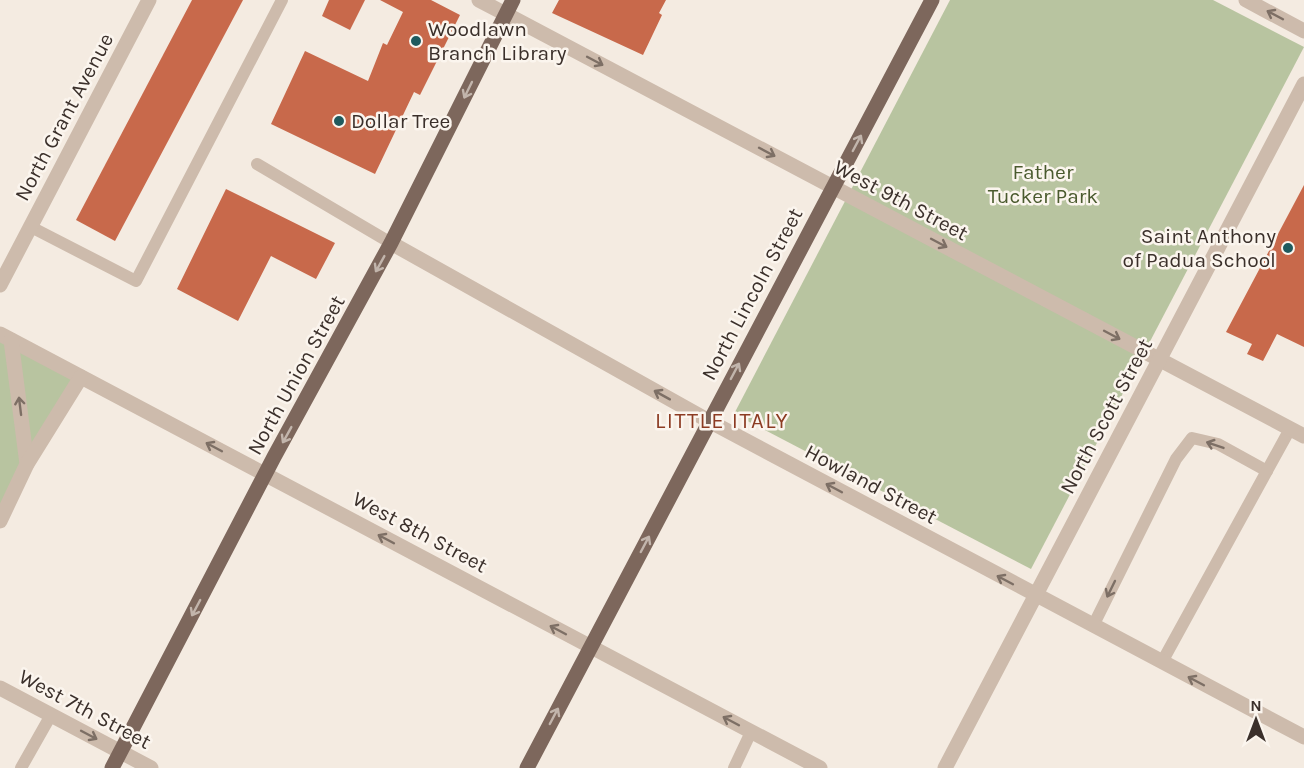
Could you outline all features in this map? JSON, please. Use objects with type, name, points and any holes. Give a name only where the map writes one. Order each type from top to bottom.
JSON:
[{"type":"main road","name":"North Union Street","points":[[112,768],[265,475],[391,243],[513,0]]},
{"type":"main road","name":"North Lincoln Street","points":[[527,768],[932,0]]},
{"type":"street","name":"North Grant Avenue","points":[[0,285],[149,0]]},
{"type":"street","name":"West 9th Street","points":[[479,0],[1304,436]]},
{"type":"street","points":[[1246,0],[1304,31]]},
{"type":"street","name":"North Scott Street","points":[[945,768],[1304,84]]},
{"type":"street","name":"Howland Street","points":[[391,243],[709,421],[1304,737]]},
{"type":"street","points":[[6,337],[27,464]]},
{"type":"street","name":"West 8th Street","points":[[6,337],[820,768]]},
{"type":"street","points":[[0,520],[27,464],[81,377]]},
{"type":"street","name":"West 7th Street","points":[[0,688],[151,768]]},
{"type":"lane","points":[[31,227],[136,281],[282,0]]},
{"type":"lane","points":[[257,164],[391,243]]},
{"type":"lane","points":[[1162,662],[1290,429]]},
{"type":"lane","points":[[1093,626],[1176,459],[1192,438],[1218,444],[1267,471]]},
{"type":"lane","points":[[21,768],[51,715]]},
{"type":"lane","points":[[734,768],[751,732]]},
{"type":"green space","name":"Father Tucker Park","points":[[950,0],[1213,0],[1304,47],[1031,569],[734,414]]},
{"type":"green space","points":[[0,334],[81,377],[0,520]]},
{"type":"building","points":[[192,0],[243,0],[115,241],[76,220]]},
{"type":"building","points":[[329,0],[365,0],[350,30],[322,16]]},
{"type":"building","points":[[380,0],[431,0],[460,15],[420,95],[414,92],[375,174],[271,124],[305,51],[368,81],[383,43],[387,45],[403,12]]},
{"type":"building","points":[[559,0],[666,0],[659,13],[662,15],[643,55],[552,13]]},
{"type":"building","name":"Saint Anthony of Padua School","points":[[1304,185],[1304,347],[1277,334],[1263,361],[1247,354],[1252,344],[1226,332]]},
{"type":"building","points":[[226,189],[335,243],[316,279],[271,256],[238,321],[177,289]]},
{"type":"place","name":"Woodlawn Branch Library","points":[[416,41]]},
{"type":"place","name":"Dollar Tree","points":[[339,121]]},
{"type":"place","name":"Saint Anthony of Padua School","points":[[1288,248]]},
{"type":"district","name":"LITTLE ITALY","points":[[722,421]]}]
